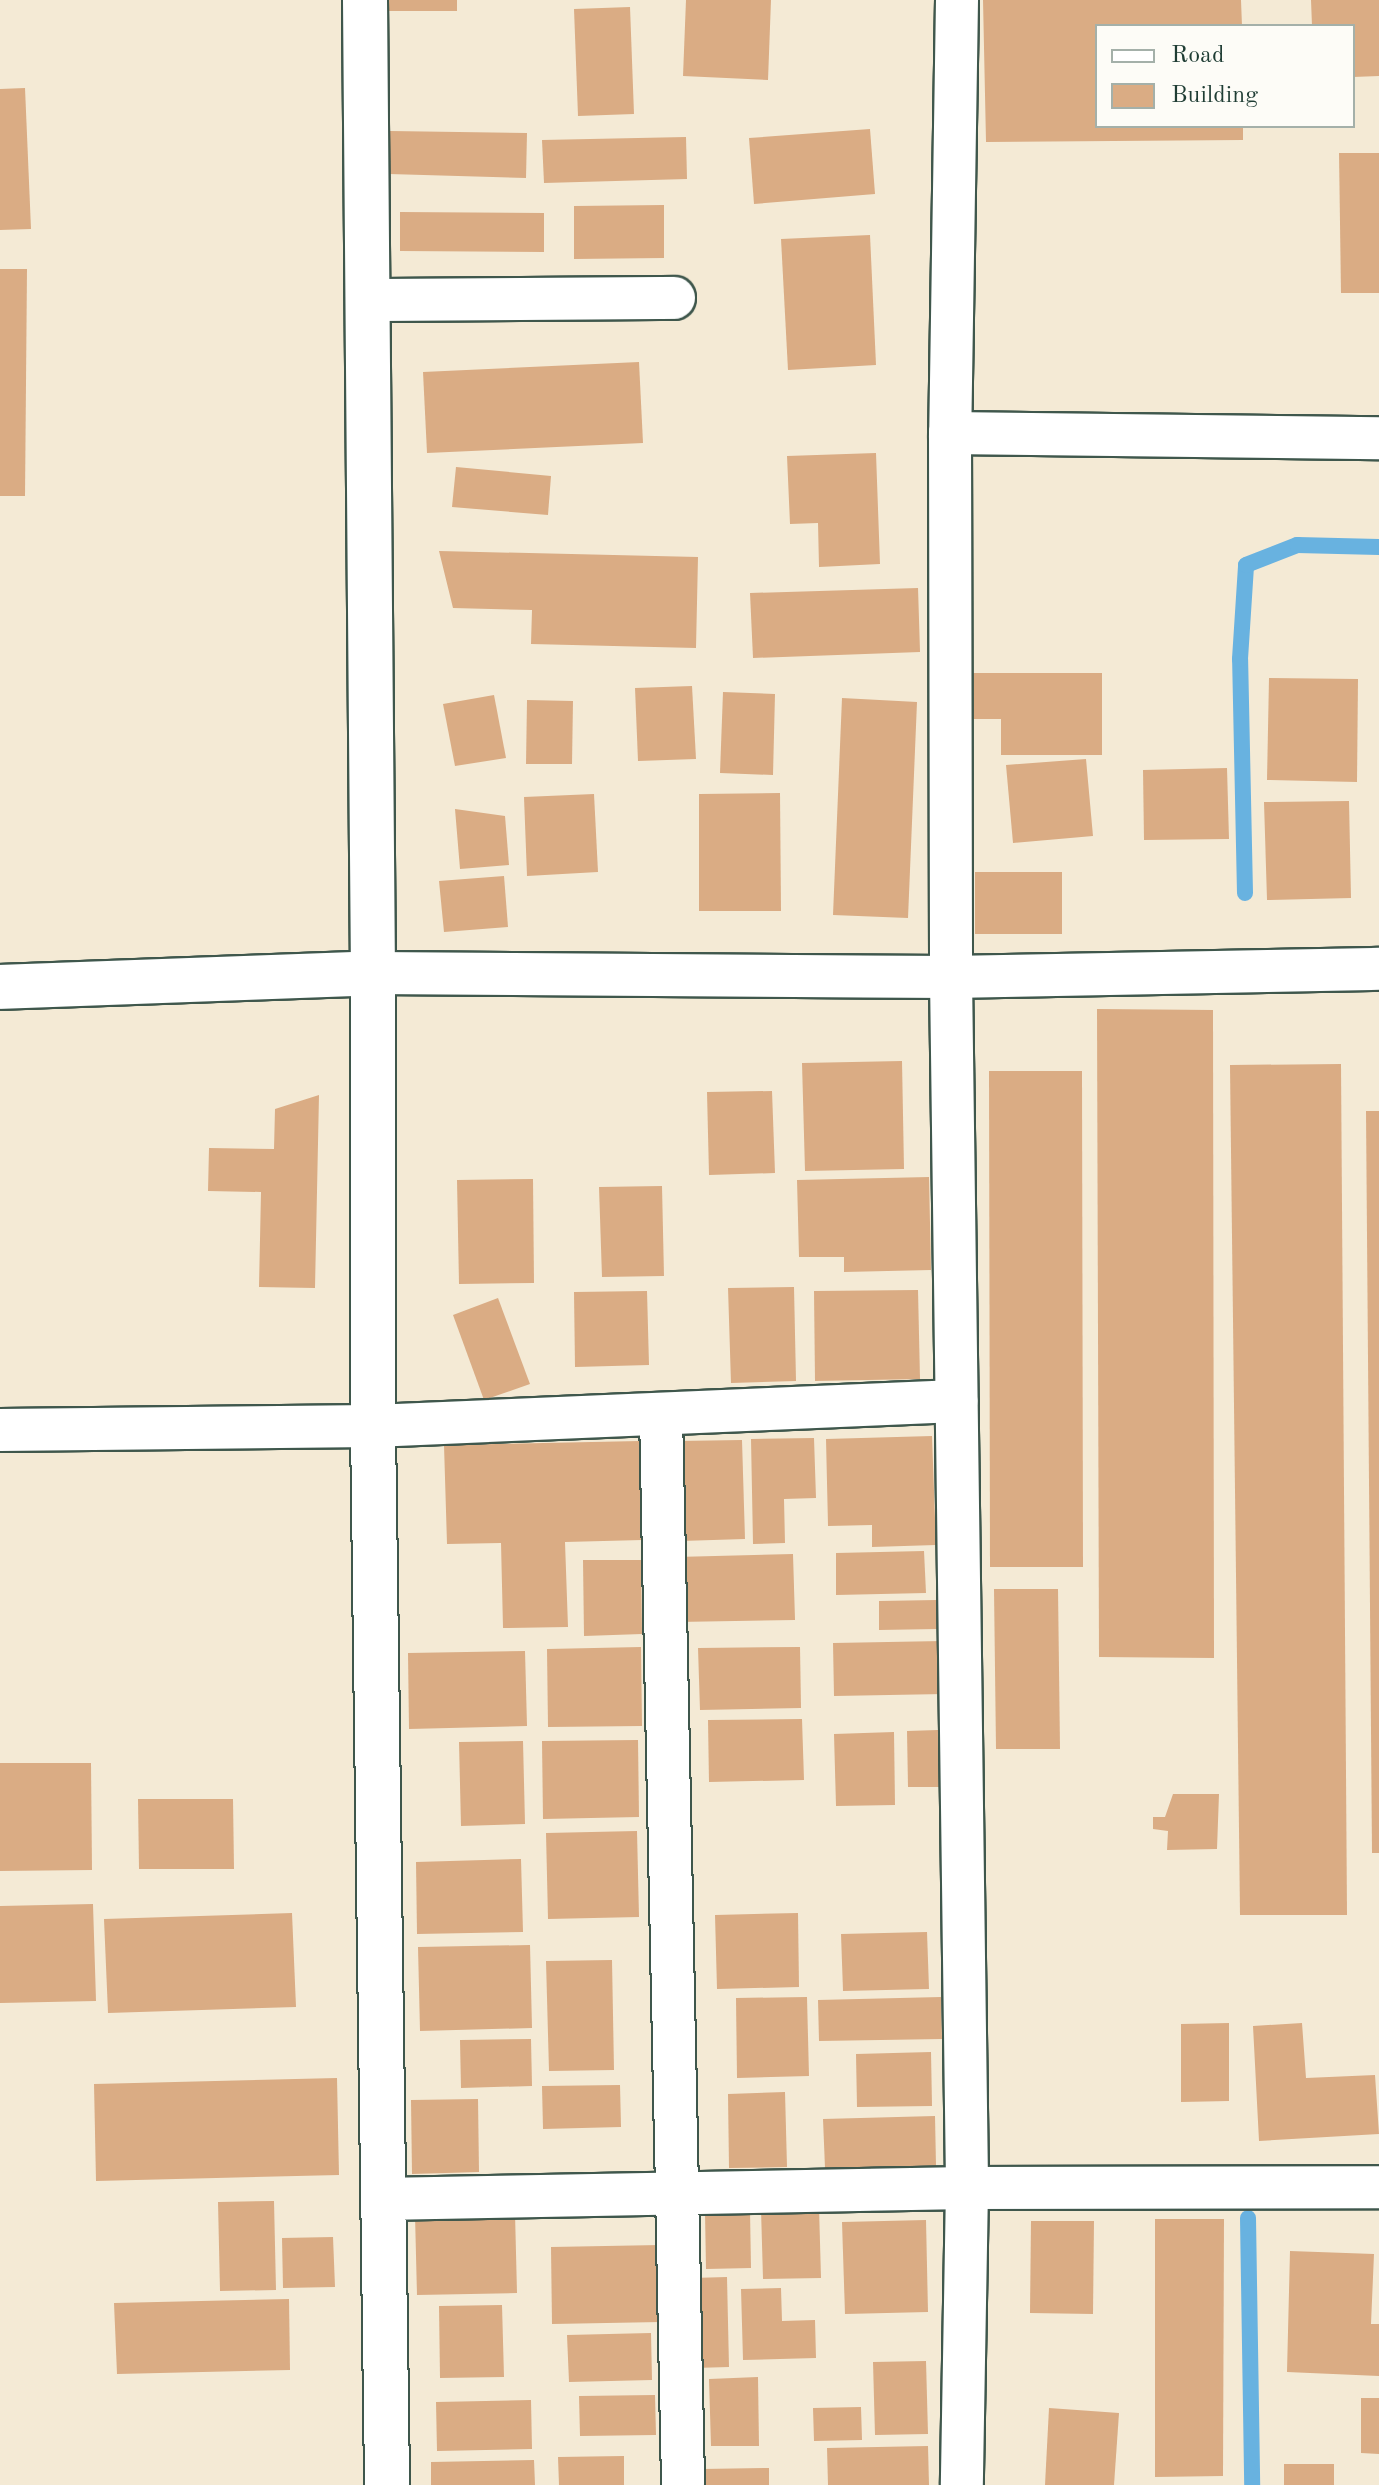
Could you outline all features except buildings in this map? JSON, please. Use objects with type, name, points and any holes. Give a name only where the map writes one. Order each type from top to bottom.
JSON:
[{"type":"street","points":[[365,0],[373,973],[373,1426],[387,2485]]},
{"type":"street","points":[[957,0],[950,433],[951,977],[967,2188],[962,2485]]},
{"type":"street","points":[[367,300],[674,298]]},
{"type":"street","points":[[950,433],[1379,438]]},
{"type":"street","points":[[0,987],[373,973],[951,977],[1379,969]]},
{"type":"street","points":[[0,1430],[373,1426],[956,1401]]},
{"type":"street","points":[[661,1414],[683,2485]]},
{"type":"street","points":[[382,2199],[967,2188],[1379,2187]]},
{"type":"waterway","points":[[1245,893],[1240,659],[1246,565],[1297,545],[1379,547]]},
{"type":"waterway","points":[[1248,2218],[1252,2485]]}]
